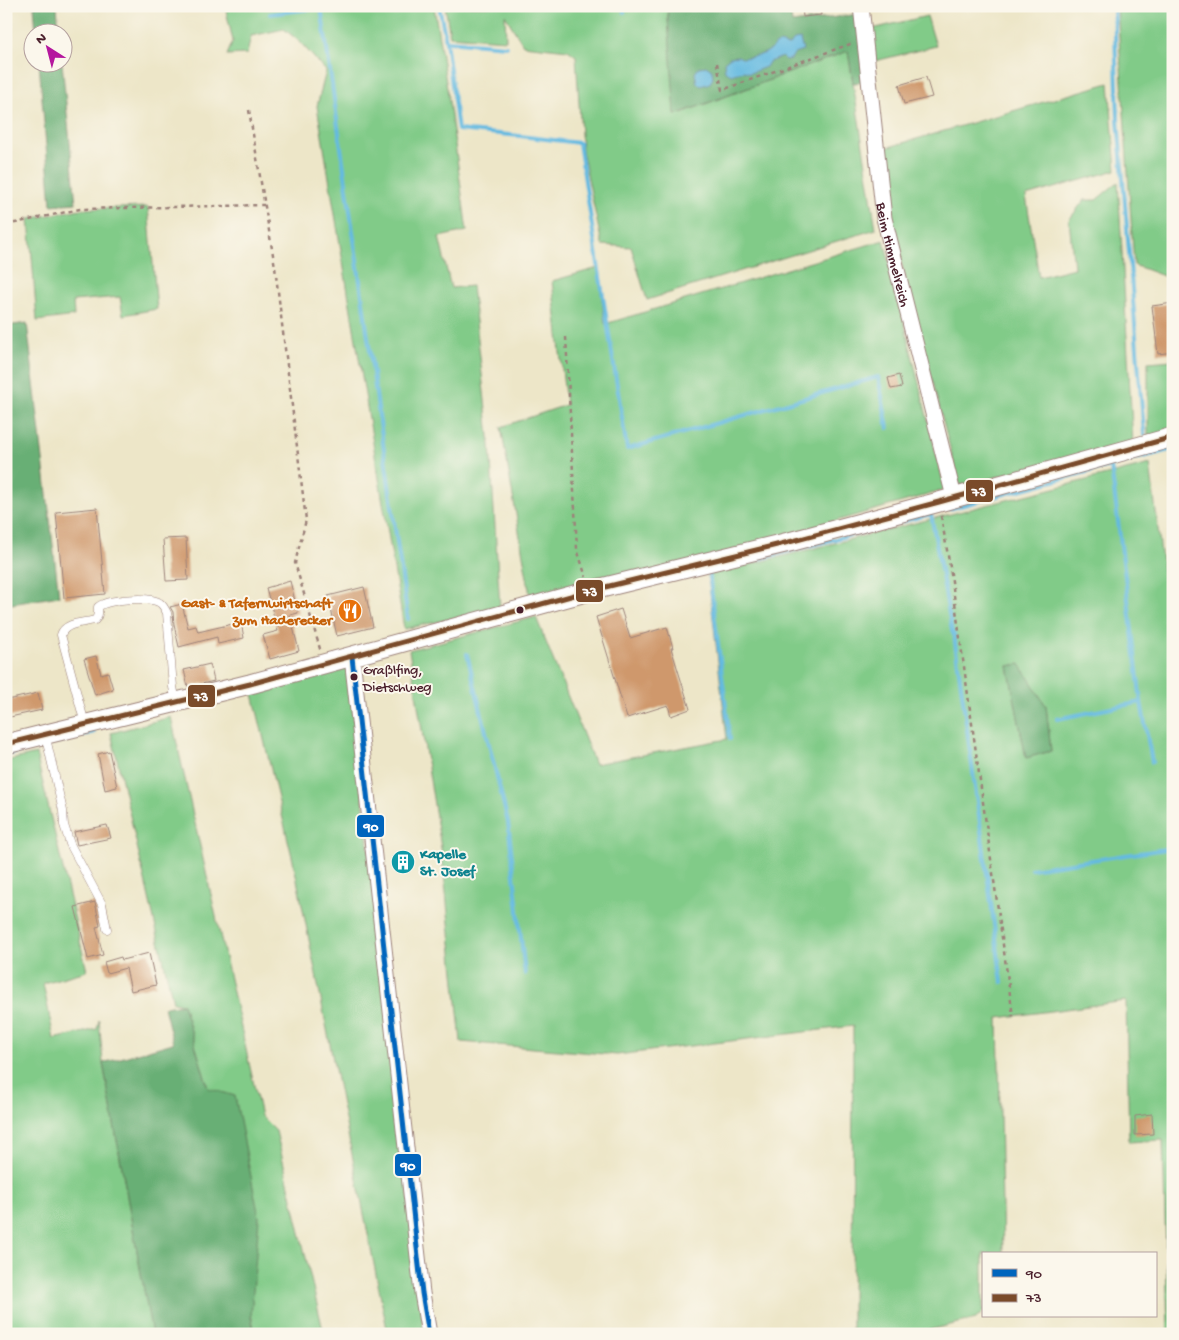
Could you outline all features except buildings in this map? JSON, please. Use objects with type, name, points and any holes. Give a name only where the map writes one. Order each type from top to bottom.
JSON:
[{"type":"street","name":"Beim Himmelreich","points":[[860,6],[884,218],[946,500]]},
{"type":"street","points":[[6,744],[250,684],[589,591],[946,500],[1173,437]]},
{"type":"street","points":[[345,659],[422,1293],[429,1334]]},
{"type":"lane","points":[[85,725],[61,635],[63,630],[70,626],[98,618],[98,607],[108,602],[138,599],[152,600],[160,603],[165,608],[176,702]]},
{"type":"lane","points":[[45,734],[63,811],[64,825],[70,844],[102,904],[107,929]]},
{"type":"path","points":[[717,63],[722,90],[864,39]]},
{"type":"path","points":[[249,110],[275,267],[306,520],[295,563],[320,649],[345,659]]},
{"type":"path","points":[[6,225],[80,209],[265,205]]},
{"type":"path","points":[[566,337],[577,549],[589,591]]},
{"type":"path","points":[[946,500],[950,567],[1013,1016]]},
{"type":"green space","points":[[34,6],[57,6],[58,22],[35,22]]},
{"type":"green space","points":[[225,6],[434,6],[467,231],[439,237],[451,288],[472,286],[490,445],[500,608],[404,629],[317,106],[326,71],[299,41],[284,29],[251,36],[247,54],[227,55],[233,41]]},
{"type":"green space","points":[[445,6],[667,6],[676,115],[848,51],[876,229],[647,300],[631,247],[602,245],[582,150],[576,56],[568,50],[523,45],[505,15],[506,40],[450,36]]},
{"type":"green space","points":[[667,6],[790,6],[792,23],[859,14],[869,82],[853,83],[848,51],[675,115]]},
{"type":"green space","points":[[1117,6],[1173,6],[1173,278],[1134,265]]},
{"type":"green space","points":[[927,16],[936,46],[875,61],[872,29]]},
{"type":"green space","points":[[40,72],[63,72],[76,203],[51,205]]},
{"type":"green space","points":[[1109,83],[1116,170],[1026,196],[1039,277],[1074,268],[1069,220],[1084,200],[1096,200],[1118,182],[1133,443],[960,486],[889,215],[882,149]]},
{"type":"green space","points":[[148,207],[157,309],[123,315],[120,297],[73,301],[74,316],[37,321],[29,219],[80,209]]},
{"type":"green space","points":[[884,240],[945,490],[589,591],[531,601],[501,427],[566,405],[552,281],[598,268],[605,324]]},
{"type":"green space","points":[[27,323],[59,596],[6,605],[6,326]]},
{"type":"green space","points":[[1173,360],[1173,431],[1148,439],[1148,362]]},
{"type":"green space","points":[[1150,464],[1173,650],[1173,1334],[1168,1334],[1163,1140],[1129,1142],[1126,1001],[998,1018],[1003,1252],[982,1252],[982,1313],[976,1319],[911,1334],[852,1334],[853,1026],[617,1055],[461,1042],[442,854],[409,650],[536,617],[595,764],[727,739],[708,575]],"holes":[[[1019,664],[1046,706],[1051,751],[1026,758],[1008,666]]]},
{"type":"green space","points":[[1020,664],[1046,706],[1051,751],[1026,758],[1008,666]]},
{"type":"green space","points":[[348,667],[424,1334],[388,1334],[294,865],[253,694]]},
{"type":"green space","points":[[171,717],[261,1116],[276,1131],[324,1334],[255,1334],[208,1088],[183,1004],[173,1002],[111,733]]},
{"type":"green space","points":[[36,754],[87,971],[43,983],[54,1039],[97,1029],[99,1020],[103,1063],[152,1334],[6,1334],[6,761]]},
{"type":"green space","points":[[183,1004],[208,1088],[235,1096],[259,1217],[251,1317],[255,1334],[152,1334],[103,1063],[173,1043],[164,1007]]},
{"type":"water","points":[[800,39],[803,51],[794,54],[791,59],[785,60],[782,57],[769,62],[766,67],[750,73],[744,71],[731,75],[725,71],[724,62],[730,57],[738,56],[742,58],[758,55],[768,51],[777,44],[789,45],[794,40]]},
{"type":"water","points":[[706,66],[712,70],[713,78],[710,83],[701,86],[697,83],[695,73],[699,67]]},
{"type":"waterway","points":[[270,14],[335,6]]},
{"type":"waterway","points":[[439,6],[446,41],[458,130],[579,143],[627,449],[878,377],[888,428]]},
{"type":"waterway","points":[[624,6],[624,12]]},
{"type":"waterway","points":[[1114,6],[1118,119],[1144,434]]},
{"type":"waterway","points":[[321,7],[408,619]]},
{"type":"waterway","points":[[446,41],[506,46]]},
{"type":"waterway","points":[[949,509],[1173,449]]},
{"type":"waterway","points":[[1111,466],[1141,702],[1152,762]]},
{"type":"waterway","points":[[730,739],[709,572],[931,514],[954,635],[1002,982]]},
{"type":"waterway","points":[[467,654],[508,822],[525,974]]},
{"type":"waterway","points":[[1057,719],[1141,702]]},
{"type":"waterway","points":[[55,742],[94,732]]},
{"type":"waterway","points":[[6,755],[39,746]]},
{"type":"waterway","points":[[1031,869],[1173,848]]},
{"type":"transit line","name":"73","points":[[6,744],[250,684],[589,591],[793,541],[939,502],[1173,437]]},
{"type":"transit line","name":"90","points":[[352,657],[422,1293],[429,1334]]},
{"type":"place","name":"Gast- & Tafernwirtschaft zum Haderecker","points":[[350,611]]},
{"type":"place","name":"Graßlfing, Dietschweg","points":[[354,677]]},
{"type":"place","name":"Kapelle St. Josef","points":[[403,862]]}]
